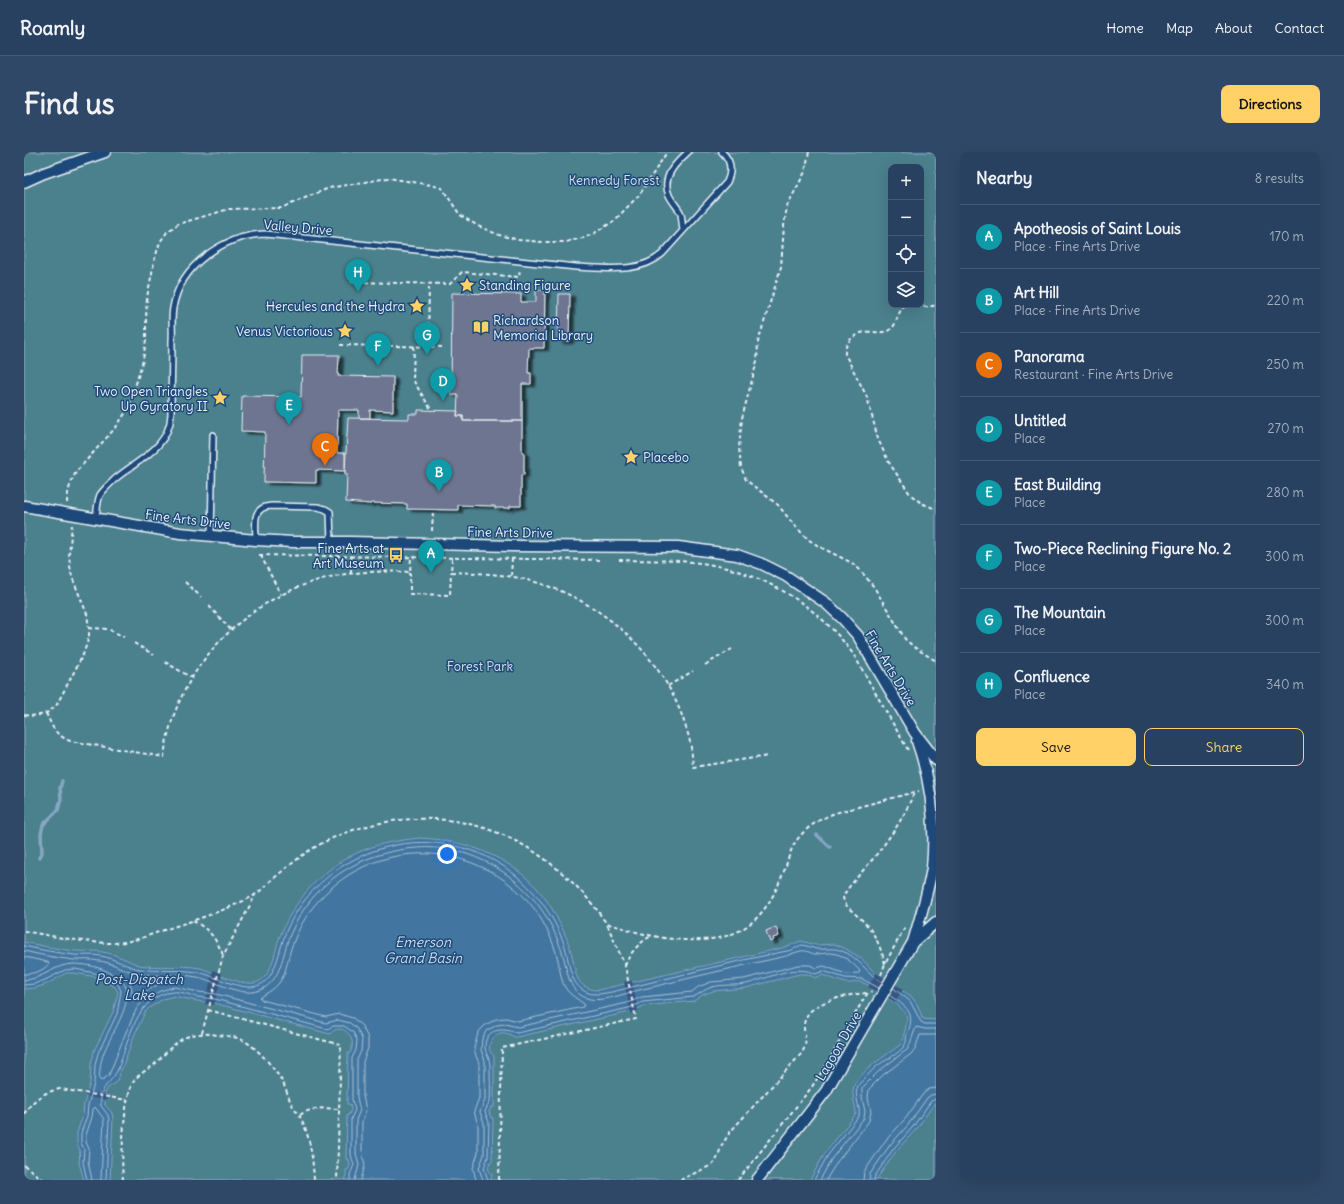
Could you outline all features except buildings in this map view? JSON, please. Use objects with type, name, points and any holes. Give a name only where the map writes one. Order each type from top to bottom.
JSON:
[{"type":"street","points":[[24,182],[44,173],[105,152]]},
{"type":"street","name":"Fine Arts Drive","points":[[24,506],[180,533],[256,540],[512,546],[678,547],[737,555],[762,564],[786,576],[826,603],[843,619],[858,636],[915,733],[936,760]]},
{"type":"street","name":"Fine Arts Drive","points":[[913,942],[934,870],[934,819],[930,787],[926,767],[915,733]]},
{"type":"street","name":"Lagoon Drive","points":[[757,1180],[826,1091],[838,1073],[913,942],[936,922]]},
{"type":"lane","points":[[683,230],[681,215],[667,188],[670,171],[688,152]]},
{"type":"lane","name":"Valley Drive","points":[[96,519],[99,500],[103,491],[119,476],[154,450],[169,430],[171,422],[173,308],[181,285],[194,267],[210,252],[232,240],[256,234],[266,234],[576,267],[622,268],[644,265],[651,263],[662,254],[727,182],[730,176],[730,162],[722,152]]},
{"type":"lane","points":[[211,536],[213,435]]},
{"type":"lane","points":[[256,540],[256,517],[260,509],[265,506],[318,507],[330,512],[331,542]]},
{"type":"path","points":[[67,503],[69,489],[76,472],[110,435],[129,407],[144,356],[147,297],[155,258],[160,242],[167,232],[178,224],[229,209],[281,208],[329,188],[388,178],[442,188],[460,215],[488,231],[499,235],[519,240],[565,242],[593,234],[614,221],[640,194],[667,152]]},
{"type":"path","points":[[809,152],[805,172],[787,206],[781,267],[758,342],[757,361],[742,418],[739,448],[741,467],[746,480],[778,505],[809,540],[860,570],[874,587],[905,639],[914,647],[936,661]]},
{"type":"path","points":[[351,282],[450,284],[462,272],[519,277],[521,262]]},
{"type":"path","points":[[428,347],[429,283]]},
{"type":"path","points":[[924,307],[936,305]]},
{"type":"path","points":[[901,308],[891,329],[879,332],[863,332],[858,334],[847,344],[845,354],[867,396],[878,439],[888,461],[912,497],[921,503],[936,509]]},
{"type":"path","points":[[340,345],[445,347]]},
{"type":"path","points":[[414,346],[413,380],[432,411]]},
{"type":"path","points":[[432,531],[433,510]]},
{"type":"path","points":[[24,715],[34,716],[52,710],[60,700],[70,676],[83,655],[89,637],[87,614],[72,577],[69,555],[72,525]]},
{"type":"path","points":[[350,573],[351,549]]},
{"type":"path","points":[[511,576],[512,552]]},
{"type":"path","points":[[259,555],[512,560],[602,560]]},
{"type":"path","points":[[262,555],[262,558],[282,594]]},
{"type":"path","points":[[411,557],[410,594],[450,595],[452,558]]},
{"type":"path","points":[[619,560],[690,562],[720,566],[750,575],[796,599],[829,626],[847,646],[855,657],[911,756]]},
{"type":"path","points":[[46,713],[54,730],[60,737],[70,742],[164,757],[168,730],[181,697],[192,678],[208,655],[231,630],[251,613],[282,594],[313,582],[350,573],[410,572]]},
{"type":"path","points":[[451,572],[511,576],[558,589],[580,600],[608,618],[651,660],[668,686],[686,726],[693,767],[768,756]]},
{"type":"path","points":[[185,582],[200,597]]},
{"type":"path","points":[[209,606],[231,630]]},
{"type":"path","points":[[89,628],[108,629],[124,637]]},
{"type":"path","points":[[134,643],[154,655]]},
{"type":"path","points":[[705,665],[732,649]]},
{"type":"path","points":[[165,662],[192,678]]},
{"type":"path","points":[[668,686],[693,671]]},
{"type":"path","points":[[607,923],[652,936],[694,940],[718,938],[736,932],[753,921],[768,907],[776,892],[796,842],[812,825],[835,813],[914,792],[910,805],[895,828],[843,896],[843,900],[847,906],[865,922],[875,936],[882,952],[885,964]]},
{"type":"path","points":[[24,930],[83,940],[115,943],[131,941],[193,921],[255,895],[307,852],[344,833],[398,820],[433,819],[462,822],[517,840],[562,871],[582,892],[607,923],[625,966],[636,1019],[502,1048],[499,1180]]},
{"type":"path","points":[[202,1033],[223,956],[255,895]]},
{"type":"path","points":[[193,921],[205,927],[219,946],[223,956]]},
{"type":"path","points":[[881,976],[885,964],[908,922]]},
{"type":"path","points":[[625,966],[631,953],[639,944],[652,936]]},
{"type":"path","points":[[738,1180],[811,1088],[825,1067],[868,993],[872,990]]},
{"type":"path","points":[[680,1180],[706,1169],[716,1161],[722,1145],[730,1132],[802,1053],[806,1040],[804,1025],[808,1014],[821,1004],[852,994],[868,993]]},
{"type":"path","points":[[208,1008],[340,1045],[337,1180]]},
{"type":"path","points":[[123,1180],[122,1150],[127,1100],[131,1085],[137,1077],[156,1063],[174,1044],[183,1039],[202,1033],[228,1036],[243,1040],[276,1072],[291,1102],[300,1115],[310,1145],[314,1180]]},
{"type":"path","points":[[24,1114],[34,1101],[46,1093],[60,1089],[127,1100]]},
{"type":"path","points":[[300,1115],[316,1109],[339,1109]]},
{"type":"path","points":[[24,1166],[43,1180]]},
{"type":"green space","name":"Forest Park","points":[[24,152],[936,152],[936,1180],[24,1180]]},
{"type":"water","name":"Emerson Grand Basin","points":[[419,838],[463,844],[483,851],[503,861],[536,887],[549,904],[560,924],[570,948],[578,979],[586,988],[598,990],[782,948],[801,941],[816,945],[834,944],[844,948],[861,958],[876,974],[911,996],[917,1004],[923,1019],[936,1020],[936,1101],[918,1127],[897,1150],[876,1180],[810,1180],[825,1153],[856,1114],[853,1090],[859,1077],[901,1044],[907,1017],[903,1010],[892,1001],[878,991],[861,982],[846,983],[822,975],[815,978],[808,974],[799,974],[746,988],[713,991],[702,995],[694,1001],[644,1006],[630,1012],[516,1037],[507,1033],[500,1033],[494,1037],[490,1043],[490,1050],[494,1056],[494,1107],[491,1107],[489,1112],[491,1118],[493,1118],[492,1162],[490,1162],[488,1168],[490,1173],[492,1173],[491,1180],[346,1180],[346,1170],[348,1170],[350,1165],[349,1159],[346,1159],[347,1115],[349,1115],[351,1110],[350,1104],[347,1104],[348,1053],[350,1053],[352,1047],[352,1041],[347,1032],[339,1029],[334,1030],[330,1034],[214,1003],[174,996],[163,999],[145,1012],[116,1082],[108,1088],[105,1094],[105,1105],[112,1113],[113,1119],[110,1180],[84,1180],[79,1163],[80,1150],[77,1144],[77,1133],[83,1115],[84,1104],[90,1083],[91,1065],[94,1051],[113,1012],[118,992],[115,987],[102,978],[75,973],[66,973],[47,984],[35,988],[24,989],[24,942],[69,950],[107,953],[139,965],[154,967],[185,966],[200,968],[229,979],[245,983],[258,982],[267,973],[273,961],[279,940],[296,906],[317,881],[329,870],[357,853],[372,847],[401,840]]},
{"type":"pier","points":[[213,970],[222,974],[214,1005],[205,1004]]},
{"type":"pier","points":[[876,973],[903,989],[895,1002],[868,987]]},
{"type":"pier","points":[[632,981],[638,1011],[631,1014],[624,982]]},
{"type":"pier","points":[[86,1091],[105,1095],[108,1094],[107,1101],[85,1096]]},
{"type":"waterway","points":[[39,858],[42,853],[41,834],[43,825],[58,810],[61,799],[60,788],[62,781]]},
{"type":"waterway","points":[[817,835],[830,847]]},
{"type":"place","name":"Standing Figure","points":[[467,285]]},
{"type":"place","name":"Confluence","points":[[358,292]]},
{"type":"place","name":"Hercules and the Hydra","points":[[417,306]]},
{"type":"place","name":"Richardson Memorial Library","points":[[481,327]]},
{"type":"place","name":"Venus Victorious","points":[[345,331]]},
{"type":"place","name":"The Mountain","points":[[427,355]]},
{"type":"place","name":"Two-Piece Reclining Figure No. 2","points":[[378,366]]},
{"type":"place","name":"Two Open Triangles Up Gyratory II","points":[[220,398]]},
{"type":"place","name":"Untitled","points":[[443,401]]},
{"type":"place","name":"East Building","points":[[289,425]]},
{"type":"place","name":"Placebo","points":[[631,457]]},
{"type":"place","name":"Panorama","points":[[325,466]]},
{"type":"place","name":"Art Hill","points":[[439,492]]},
{"type":"place","name":"Fine Arts at Art Museum","points":[[396,555]]},
{"type":"place","name":"Apotheosis of Saint Louis","points":[[431,573]]},
{"type":"park label","name":"Kennedy Forest","points":[[614,180]]},
{"type":"water label","name":"Post-Dispatch Lake","points":[[139,988]]}]
